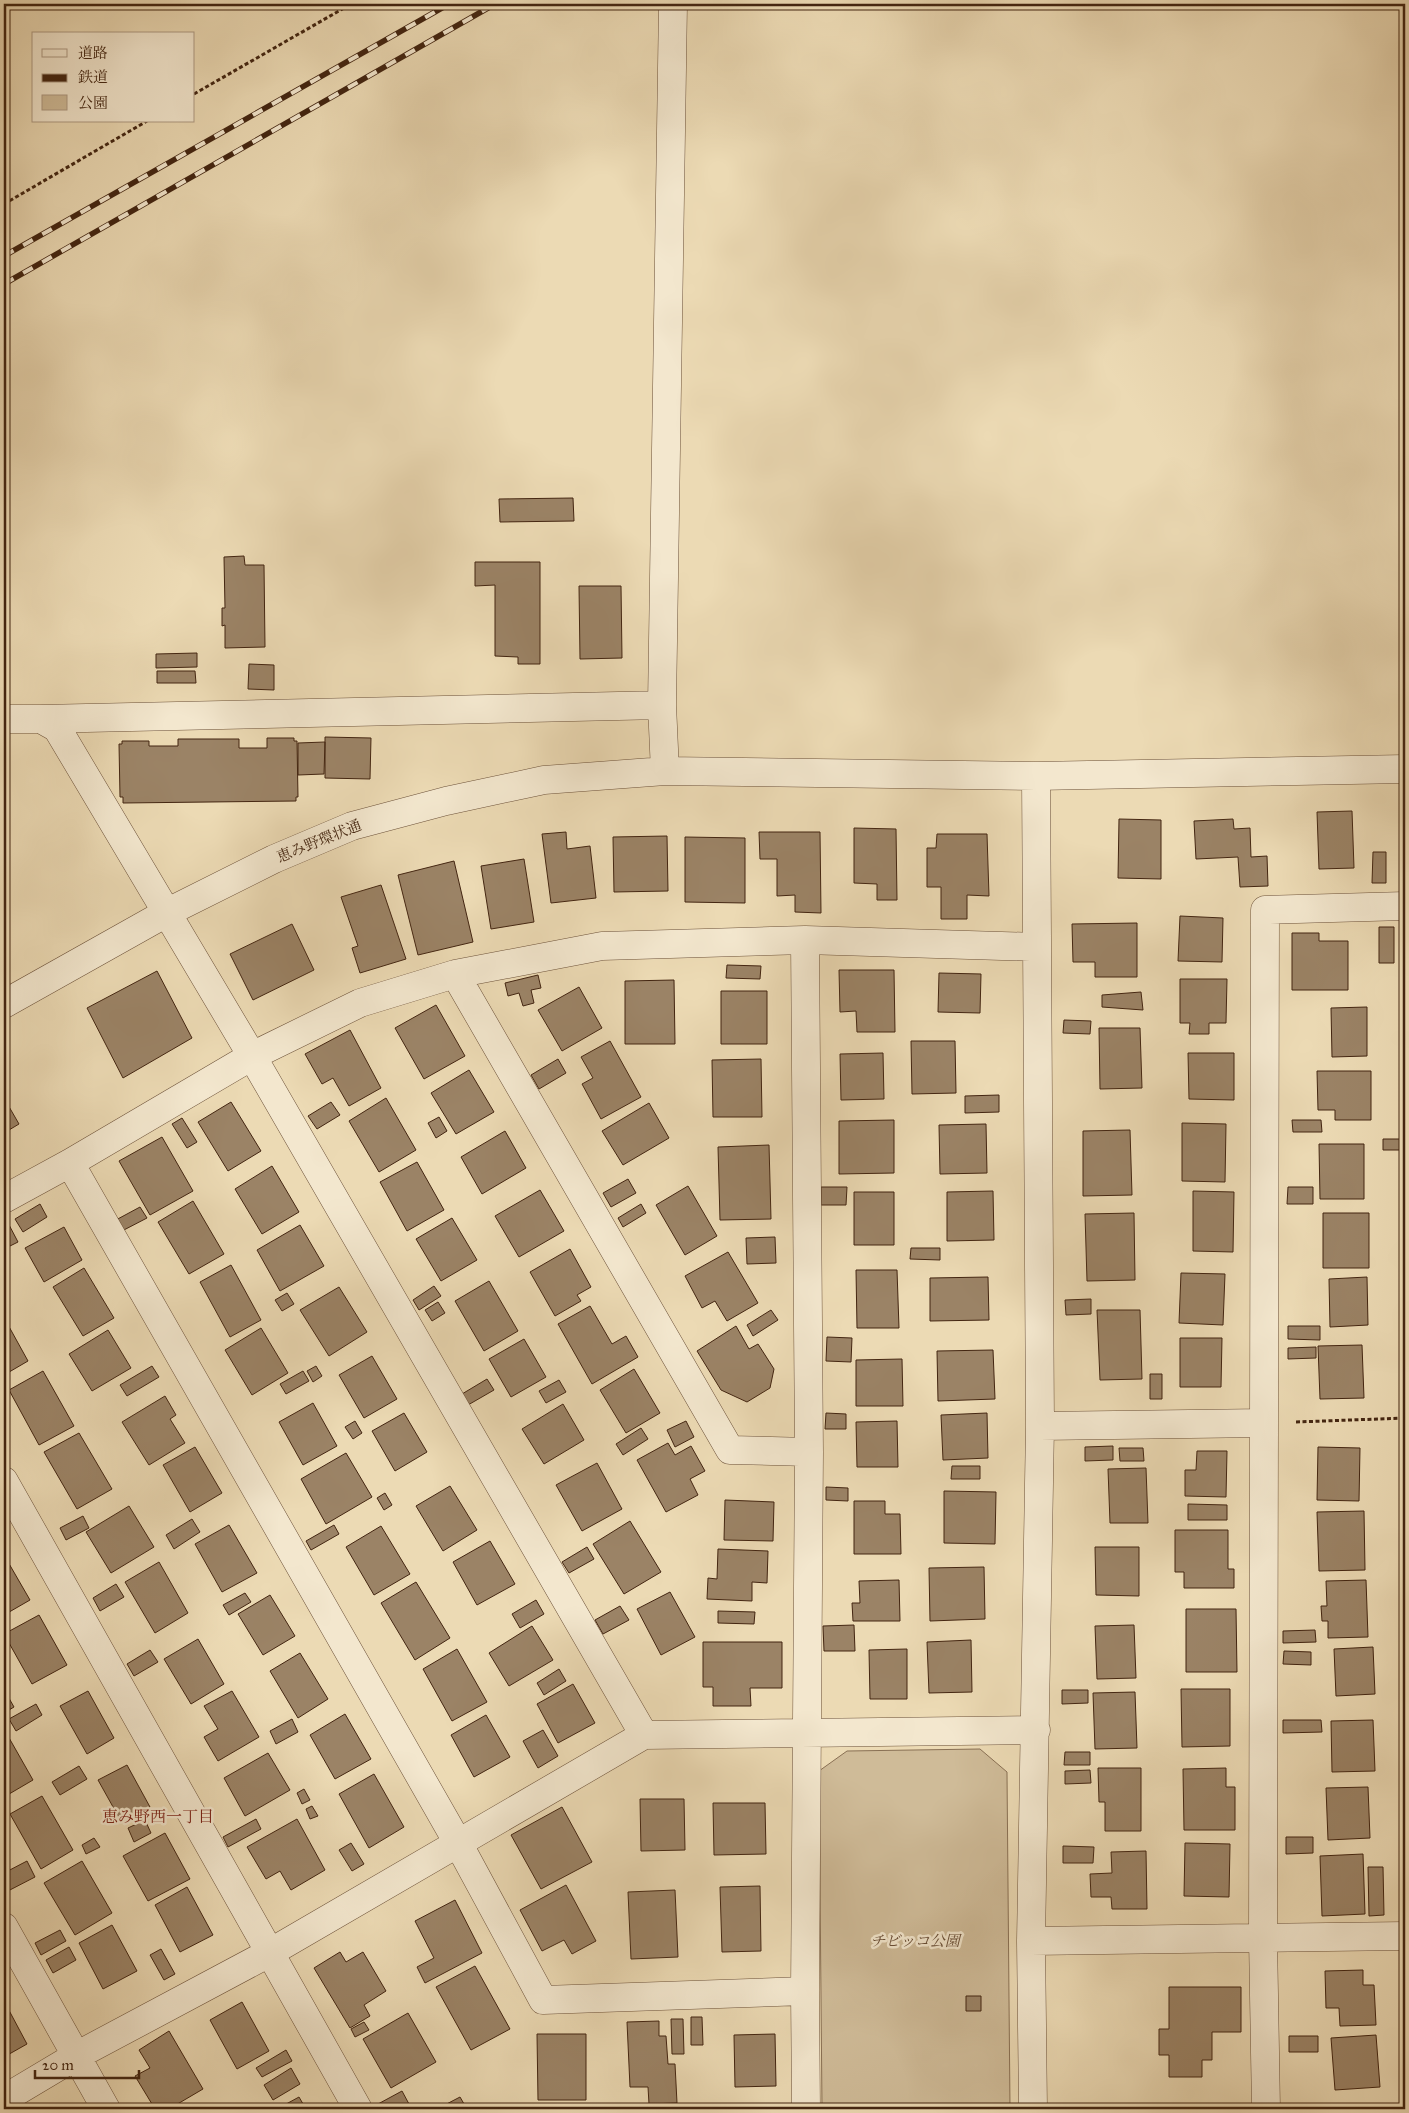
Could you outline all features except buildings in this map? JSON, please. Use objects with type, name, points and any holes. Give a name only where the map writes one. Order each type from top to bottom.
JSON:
[{"type":"street","points":[[666,771],[662,706],[673,4]]},
{"type":"street","points":[[4,720],[662,706]]},
{"type":"street","points":[[41,719],[57,728],[168,912],[644,1735]]},
{"type":"street","name":"恵み野環状通","points":[[4,1004],[168,912],[274,859],[352,826],[446,801],[544,780],[666,771],[1036,776],[1405,769]]},
{"type":"street","points":[[1033,2109],[1031,1941],[1040,1426],[1036,776]]},
{"type":"street","points":[[1266,2109],[1263,1938],[1265,910],[1405,906]]},
{"type":"street","points":[[4,1200],[252,1056],[360,1003],[456,974],[602,946],[805,940],[1037,947]]},
{"type":"street","points":[[805,940],[809,1452],[806,1734],[806,2109]]},
{"type":"street","points":[[456,974],[730,1450],[809,1452]]},
{"type":"street","points":[[70,1163],[458,1844],[543,2000],[805,1991]]},
{"type":"street","points":[[1040,1426],[1264,1423]]},
{"type":"street","points":[[4,1481],[358,2109]]},
{"type":"street","points":[[4,2099],[76,2056],[271,1952],[644,1735],[1036,1730]]},
{"type":"street","points":[[4,1927],[106,2109]]},
{"type":"street","points":[[1031,1941],[1405,1936]]},
{"type":"path","points":[[195,93],[351,4]]},
{"type":"path","points":[[4,204],[145,122]]},
{"type":"path","points":[[1264,1423],[1405,1418]]},
{"type":"green space","name":"チビッコ公園","points":[[980,1749],[1007,1772],[1010,2109],[822,2109],[819,1771],[847,1751]]},
{"type":"railway","points":[[4,256],[449,4]]},
{"type":"railway","points":[[4,284],[495,4]]},
{"type":"district","name":"恵み野西一丁目","points":[[158,1816]]}]
